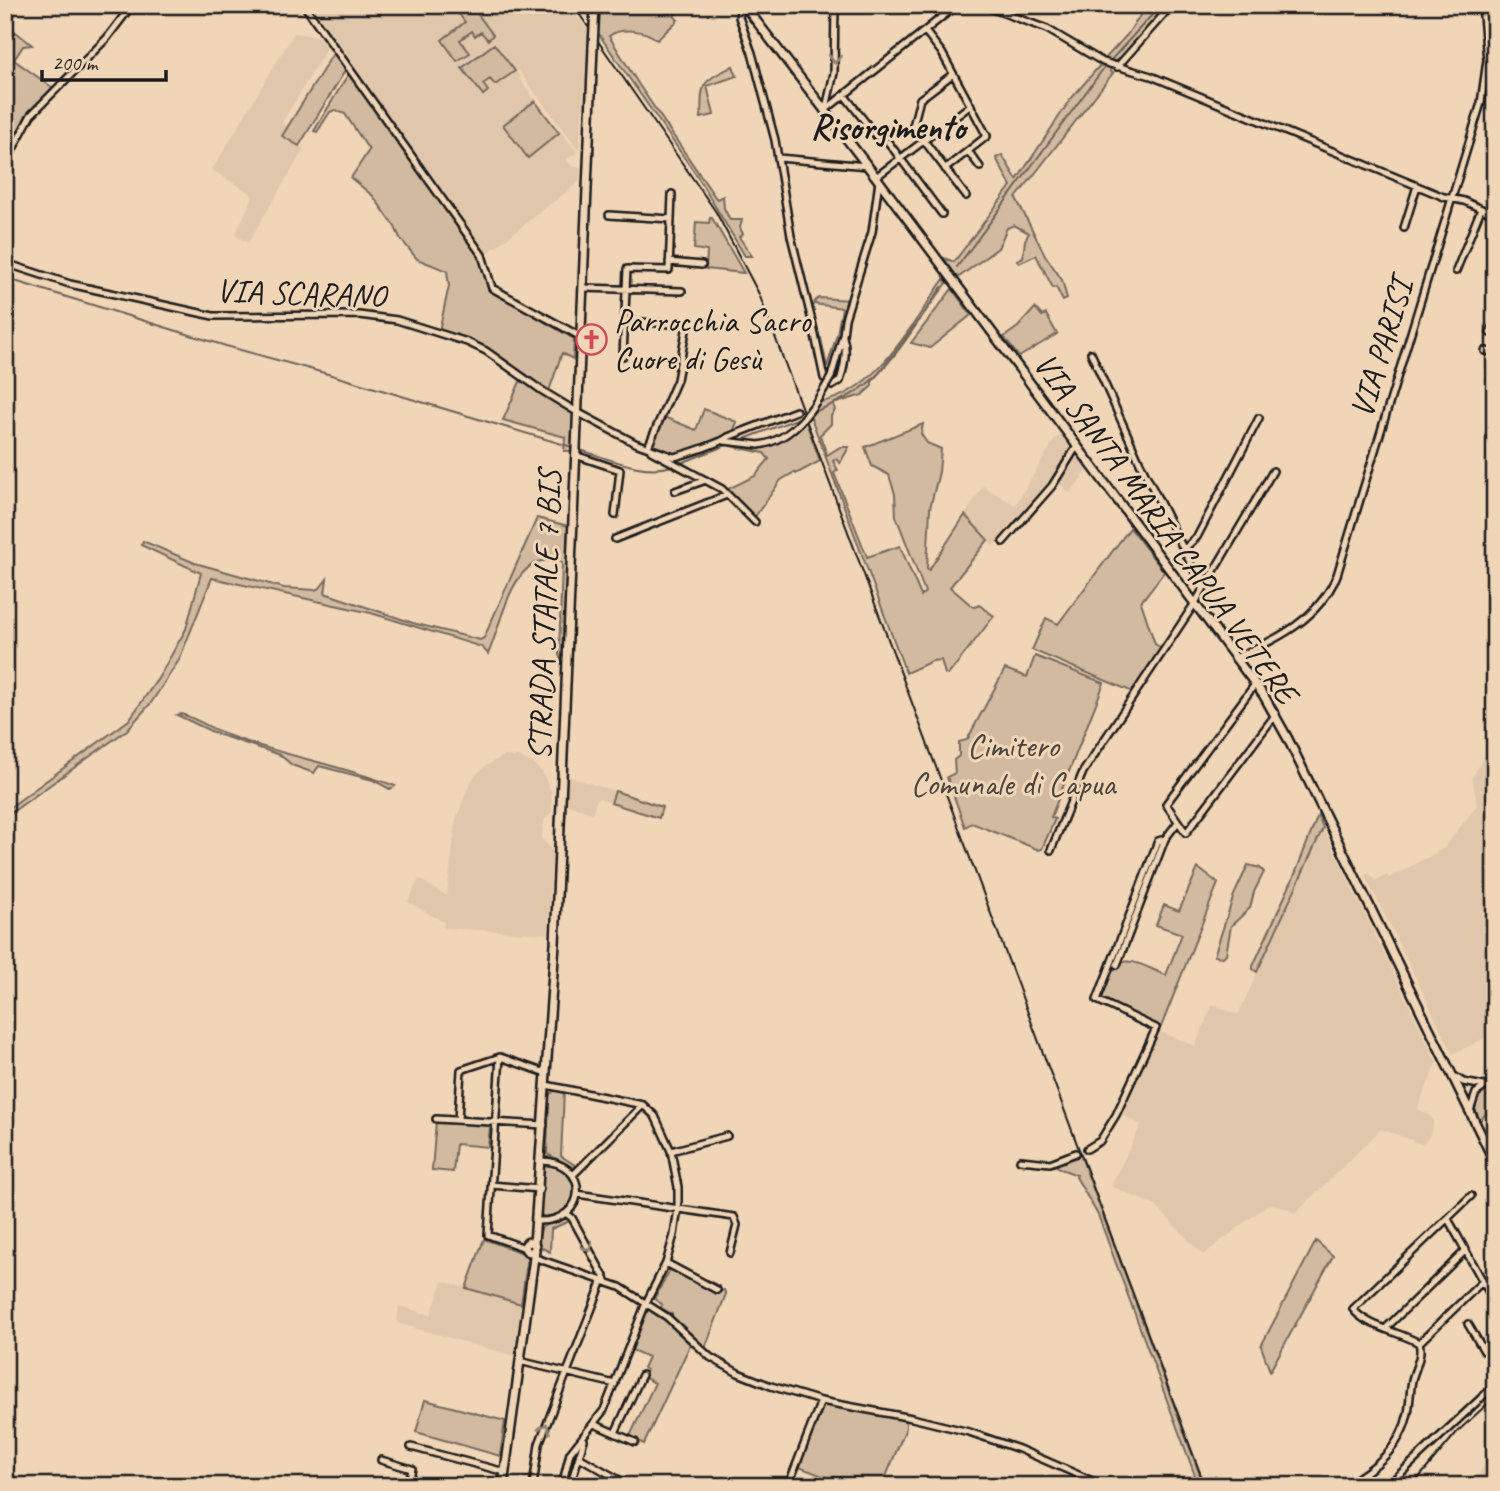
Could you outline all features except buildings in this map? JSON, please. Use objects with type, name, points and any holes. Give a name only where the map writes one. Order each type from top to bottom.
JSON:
[{"type":"main road","name":"STRADA STATALE 7 BIS","points":[[529,1250],[537,1223],[540,1189],[555,944],[595,5]]},
{"type":"main road","name":"VIA SANTA MARIA CAPUA VETERE","points":[[743,5],[1256,683],[1276,715],[1495,1163]]},
{"type":"main road","points":[[503,1486],[519,1362],[529,1250]]},
{"type":"street","points":[[5,164],[31,115],[107,38],[132,5]]},
{"type":"street","points":[[304,5],[482,255],[492,288],[581,337]]},
{"type":"street","points":[[743,5],[739,17],[752,53],[779,158],[791,236],[824,379],[832,386],[840,382],[845,342],[843,337]]},
{"type":"street","points":[[824,111],[834,73],[835,5]]},
{"type":"street","points":[[824,111],[957,5]]},
{"type":"street","points":[[982,5],[1047,29],[1103,62],[1151,76],[1417,186],[1495,215]]},
{"type":"street","points":[[1114,66],[1172,5]]},
{"type":"street","name":"VIA PARISI","points":[[1237,657],[1296,627],[1312,613],[1333,586],[1453,199],[1485,86],[1487,41],[1482,5]]},
{"type":"street","points":[[1483,13],[1495,8]]},
{"type":"street","points":[[925,31],[942,53],[987,136],[945,169]]},
{"type":"street","points":[[953,74],[920,99],[913,126],[966,196]]},
{"type":"street","points":[[845,96],[877,137]]},
{"type":"street","points":[[635,443],[674,457],[724,441],[759,445],[777,440],[794,429],[831,377],[843,337],[845,319],[872,232],[877,179],[900,158],[971,105]]},
{"type":"street","points":[[888,142],[942,214]]},
{"type":"street","points":[[968,151],[980,167]]},
{"type":"street","points":[[779,158],[867,166]]},
{"type":"street","points":[[1404,228],[1417,186]]},
{"type":"street","points":[[623,355],[627,269],[669,270],[672,194]]},
{"type":"street","points":[[1456,271],[1481,209]]},
{"type":"street","points":[[609,215],[671,219]]},
{"type":"street","points":[[669,262],[702,265]]},
{"type":"street","name":"VIA SCARANO","points":[[5,263],[70,284],[213,316],[359,314],[397,320],[467,342],[486,351],[541,390],[635,443]]},
{"type":"street","points":[[583,288],[682,291]]},
{"type":"street","points":[[1492,333],[1495,320]]},
{"type":"street","points":[[624,321],[687,325],[677,380],[648,447]]},
{"type":"street","points":[[1485,351],[1495,352]]},
{"type":"street","points":[[1091,353],[1141,465],[1203,588]]},
{"type":"street","points":[[724,441],[728,437],[796,411]]},
{"type":"street","points":[[1184,549],[1197,537],[1259,418]]},
{"type":"street","points":[[635,443],[722,489],[755,522]]},
{"type":"street","points":[[1003,542],[1052,486],[1077,446]]},
{"type":"street","points":[[575,455],[620,470],[615,515]]},
{"type":"street","points":[[1051,850],[1083,772],[1195,603],[1273,471]]},
{"type":"street","points":[[675,491],[706,480]]},
{"type":"street","points":[[615,539],[727,495]]},
{"type":"street","points":[[1256,683],[1166,804],[1186,833],[1276,715]]},
{"type":"street","points":[[1117,965],[1165,839],[1178,822]]},
{"type":"street","points":[[1087,1149],[1100,1141],[1116,1115],[1156,1028],[1097,1000],[1158,841],[1165,839]]},
{"type":"street","points":[[500,1057],[488,1234],[605,1281],[646,1303],[667,1317],[710,1357],[771,1387],[821,1401],[912,1418],[997,1441],[1104,1486]]},
{"type":"street","points":[[458,1120],[461,1070],[500,1057],[547,1073]]},
{"type":"street","points":[[1454,1076],[1464,1082],[1484,1086]]},
{"type":"street","points":[[1471,1111],[1476,1093],[1495,1080]]},
{"type":"street","points":[[546,1085],[643,1105],[655,1116],[671,1151],[678,1187],[674,1235],[666,1263],[646,1303],[604,1410],[585,1437],[569,1453],[562,1486]]},
{"type":"street","points":[[1463,1095],[1469,1088],[1477,1085]]},
{"type":"street","points":[[1463,1095],[1476,1093]]},
{"type":"street","points":[[573,1175],[643,1105]]},
{"type":"street","points":[[436,1119],[544,1125]]},
{"type":"street","points":[[671,1151],[727,1136]]},
{"type":"street","points":[[1020,1160],[1050,1163],[1076,1153]]},
{"type":"street","points":[[537,1223],[567,1214],[577,1194],[573,1175],[557,1163],[542,1161]]},
{"type":"street","points":[[491,1185],[540,1189]]},
{"type":"street","points":[[577,1194],[734,1217],[737,1225],[730,1253]]},
{"type":"street","points":[[1419,1343],[1404,1334],[1364,1320],[1353,1309],[1471,1196]]},
{"type":"street","points":[[567,1214],[572,1218],[605,1281]]},
{"type":"street","points":[[1448,1219],[1495,1303]]},
{"type":"street","points":[[1386,1328],[1466,1250]]},
{"type":"street","points":[[666,1263],[717,1290]]},
{"type":"street","points":[[533,1486],[539,1444],[605,1281]]},
{"type":"street","points":[[1419,1343],[1483,1281]]},
{"type":"street","points":[[1468,1324],[1484,1351],[1495,1341]]},
{"type":"street","points":[[1345,1486],[1382,1461],[1398,1439],[1408,1415],[1412,1381],[1420,1355],[1419,1343]]},
{"type":"street","points":[[519,1362],[615,1384]]},
{"type":"street","points":[[615,1433],[642,1375]]},
{"type":"street","points":[[1387,1486],[1495,1385]]},
{"type":"street","points":[[788,1486],[821,1401]]},
{"type":"street","points":[[594,1424],[635,1442]]},
{"type":"street","points":[[569,1486],[585,1437]]},
{"type":"street","points":[[411,1447],[505,1472]]},
{"type":"street","points":[[579,1457],[621,1484],[630,1486]]},
{"type":"street","points":[[381,1460],[412,1469],[408,1486]]},
{"type":"shaded area","points":[[307,5],[569,5],[589,32],[579,151],[518,70],[516,71],[521,77],[519,79],[577,152],[566,160],[573,167],[581,167],[579,182],[484,256]]},
{"type":"shaded area","points":[[294,33],[323,37],[328,46],[282,123],[288,127],[283,136],[304,149],[248,243],[235,235],[253,196],[212,170]]},
{"type":"shaded area","points":[[1061,435],[1071,450],[1032,506],[993,546],[965,515],[983,486],[1015,505],[1055,439]]},
{"type":"shaded area","points":[[1076,454],[1088,470],[1070,493],[1057,482]]},
{"type":"shaded area","points":[[1495,741],[1495,1033],[1453,1054],[1365,875],[1370,874],[1375,880],[1387,875],[1389,878],[1443,849],[1477,805],[1472,777]]},
{"type":"shaded area","points":[[504,756],[531,762],[542,772],[551,791],[552,812],[544,820],[542,839],[552,850],[548,934],[443,928],[444,922],[408,902],[419,879],[447,896],[456,820],[466,792],[473,778],[485,766]]},
{"type":"shaded area","points":[[567,776],[615,791],[611,803],[598,798],[592,813],[566,804]]},
{"type":"shaded area","points":[[1323,828],[1437,1063],[1417,1109],[1429,1114],[1433,1126],[1429,1137],[1422,1144],[1381,1129],[1295,1214],[1289,1209],[1272,1204],[1266,1206],[1203,1255],[1156,1206],[1111,1186],[1141,1125],[1120,1114],[1158,1031],[1195,1046],[1213,1004],[1238,1015]]},
{"type":"shaded area","points":[[443,1281],[521,1304],[514,1356],[397,1323],[399,1306],[431,1315]]},
{"type":"shaded area","points":[[1495,1449],[1494,1486],[1471,1486]]},
{"type":"green space","points":[[452,5],[471,5],[493,35],[488,40],[481,32],[475,36],[472,31],[460,40],[470,53],[457,61],[442,40],[465,22]]},
{"type":"green space","points":[[599,5],[655,5],[671,15],[663,5],[683,5],[674,16],[678,20],[657,40],[634,31],[620,31],[609,36],[715,197],[717,199],[723,196],[724,208],[730,220],[742,220],[740,228],[743,234],[739,237],[752,256],[745,256],[697,176],[598,33]]},
{"type":"green space","points":[[1147,5],[1171,5],[1117,64],[1103,61],[1127,35]]},
{"type":"green space","points":[[6,24],[32,45],[23,46],[14,60],[53,88],[26,115],[8,152],[5,150]]},
{"type":"green space","points":[[494,44],[515,71],[495,85],[490,79],[483,84],[488,91],[483,95],[462,68]]},
{"type":"green space","points":[[334,52],[346,69],[299,146],[282,136]]},
{"type":"green space","points":[[1101,64],[1111,67],[1110,71],[1113,73],[1016,198],[1045,255],[1062,280],[1067,299],[1063,301],[1056,287],[1053,288],[1036,255],[1019,263],[1017,260],[1023,257],[1025,240],[1029,233],[1014,225],[1007,228],[998,248],[959,277],[956,275],[944,258],[954,262],[1011,186],[996,158],[1002,155],[1017,180],[1070,100]]},
{"type":"green space","points":[[733,66],[737,76],[707,86],[714,115],[701,118],[705,84]]},
{"type":"green space","points":[[349,73],[481,259],[488,289],[574,339],[573,359],[562,353],[549,391],[483,347],[439,331],[449,286],[447,271],[417,259],[373,196],[351,178],[369,150],[345,114],[335,110],[330,112],[317,132],[314,131]]},
{"type":"green space","points":[[535,101],[559,133],[528,158],[503,125]]},
{"type":"green space","points":[[710,218],[744,273],[706,269],[707,251],[694,249],[696,222],[709,223]]},
{"type":"green space","points":[[944,279],[947,283],[872,382],[872,386],[862,395],[833,404],[835,410],[831,416],[831,424],[820,435],[827,455],[840,447],[849,447],[840,463],[836,459],[833,461],[838,470],[834,473],[867,557],[900,546],[921,596],[925,592],[896,516],[895,494],[889,475],[872,466],[865,447],[923,424],[921,434],[927,443],[941,449],[939,472],[930,508],[927,569],[929,570],[965,515],[988,540],[950,587],[972,606],[979,605],[994,616],[948,675],[945,674],[941,660],[932,661],[906,673],[810,415],[820,402],[840,396],[859,385],[876,370],[892,353]]},
{"type":"green space","points":[[952,289],[971,315],[930,348],[911,343]]},
{"type":"green space","points":[[819,298],[850,300],[833,367],[827,379],[817,337],[821,338],[827,367],[842,308],[814,304]]},
{"type":"green space","points":[[1035,308],[1042,316],[1046,314],[1057,334],[1019,357],[1004,337],[1018,327]]},
{"type":"green space","points":[[522,377],[573,413],[572,451],[564,451],[565,437],[503,420]]},
{"type":"green space","points":[[704,409],[737,422],[733,432],[676,455],[652,445],[664,417],[696,430]]},
{"type":"green space","points":[[806,422],[820,461],[781,480],[754,518],[726,490],[755,476],[769,459],[764,453],[730,446],[755,447],[770,444],[791,433]]},
{"type":"green space","points":[[537,518],[569,526],[562,662],[559,655],[562,562],[535,563],[518,579],[488,654],[482,647],[371,613],[212,578],[179,660],[151,703],[127,730],[5,817],[5,811],[129,720],[159,677],[186,629],[201,573],[141,545],[143,541],[195,563],[284,588],[315,590],[327,579],[325,593],[413,623],[480,640],[484,638]]},
{"type":"green space","points":[[1130,528],[1164,572],[1141,602],[1155,644],[1161,648],[1133,692],[1032,650],[1046,618],[1058,624]]},
{"type":"green space","name":"Cimitero Comunale di Capua","points":[[1035,656],[1104,683],[1051,817],[1055,819],[1042,849],[1039,850],[972,823],[965,827],[947,777],[955,773],[954,760],[959,756],[959,742],[967,740],[1005,669],[1027,677]]},
{"type":"green space","points":[[181,714],[250,743],[395,786],[390,789],[373,780],[319,766],[314,773],[311,772],[292,765],[280,755],[217,734],[177,715]]},
{"type":"green space","points":[[615,791],[662,807],[659,818],[611,803]]},
{"type":"green space","points":[[1318,815],[1323,828],[1257,972],[1253,966],[1295,874]]},
{"type":"green space","points":[[1248,865],[1264,872],[1250,908],[1231,926],[1226,954],[1223,957],[1214,956],[1234,895]]},
{"type":"green space","points":[[1198,868],[1218,883],[1161,1027],[1103,1001],[1100,998],[1112,965],[1134,962],[1166,975],[1182,934],[1156,925],[1164,905],[1179,911]]},
{"type":"green space","points":[[1495,1086],[1495,1101],[1480,1121],[1475,1108],[1477,1097]]},
{"type":"green space","points":[[555,1090],[564,1092],[561,1156],[578,1167],[576,1169],[547,1154],[549,1095]]},
{"type":"green space","points":[[436,1121],[490,1125],[488,1147],[456,1144],[453,1172],[432,1170]]},
{"type":"green space","points":[[1080,1154],[1204,1486],[1199,1486],[1098,1215],[1077,1175],[1053,1163]]},
{"type":"green space","points":[[546,1165],[557,1166],[566,1172],[574,1189],[567,1207],[558,1214],[544,1218],[540,1212]]},
{"type":"green space","points":[[566,1218],[572,1220],[551,1229],[550,1252],[538,1246],[542,1227]]},
{"type":"green space","points":[[484,1239],[528,1255],[521,1304],[466,1288]]},
{"type":"green space","points":[[1316,1241],[1333,1256],[1270,1371],[1261,1346]]},
{"type":"green space","points":[[671,1268],[717,1293],[724,1290],[726,1294],[705,1348],[654,1299]]},
{"type":"green space","points":[[648,1309],[661,1316],[691,1343],[644,1444],[630,1436],[655,1383],[643,1377],[646,1370],[643,1368],[648,1357],[632,1350]]},
{"type":"green space","points":[[425,1400],[505,1421],[500,1456],[416,1432]]},
{"type":"green space","points":[[824,1405],[906,1422],[906,1428],[882,1486],[849,1486],[799,1467]]},
{"type":"waterway","points":[[1110,61],[1161,5]]},
{"type":"waterway","points":[[957,267],[1106,65]]},
{"type":"waterway","points":[[5,278],[572,447]]},
{"type":"waterway","points":[[811,413],[851,395],[873,379],[901,347],[942,287]]},
{"type":"waterway","points":[[739,441],[802,417]]},
{"type":"waterway","points":[[681,463],[727,445]]},
{"type":"waterway","points":[[580,450],[638,467],[672,466]]},
{"type":"railway","points":[[573,5],[716,212],[759,294],[1205,1486]]},
{"type":"railway","points":[[1412,1486],[1458,1431],[1495,1397]]},
{"type":"place","name":"Parrocchia Sacro Cuore di Gesù","points":[[591,340]]},
{"type":"district","name":"Risorgimento","points":[[888,127]]}]
